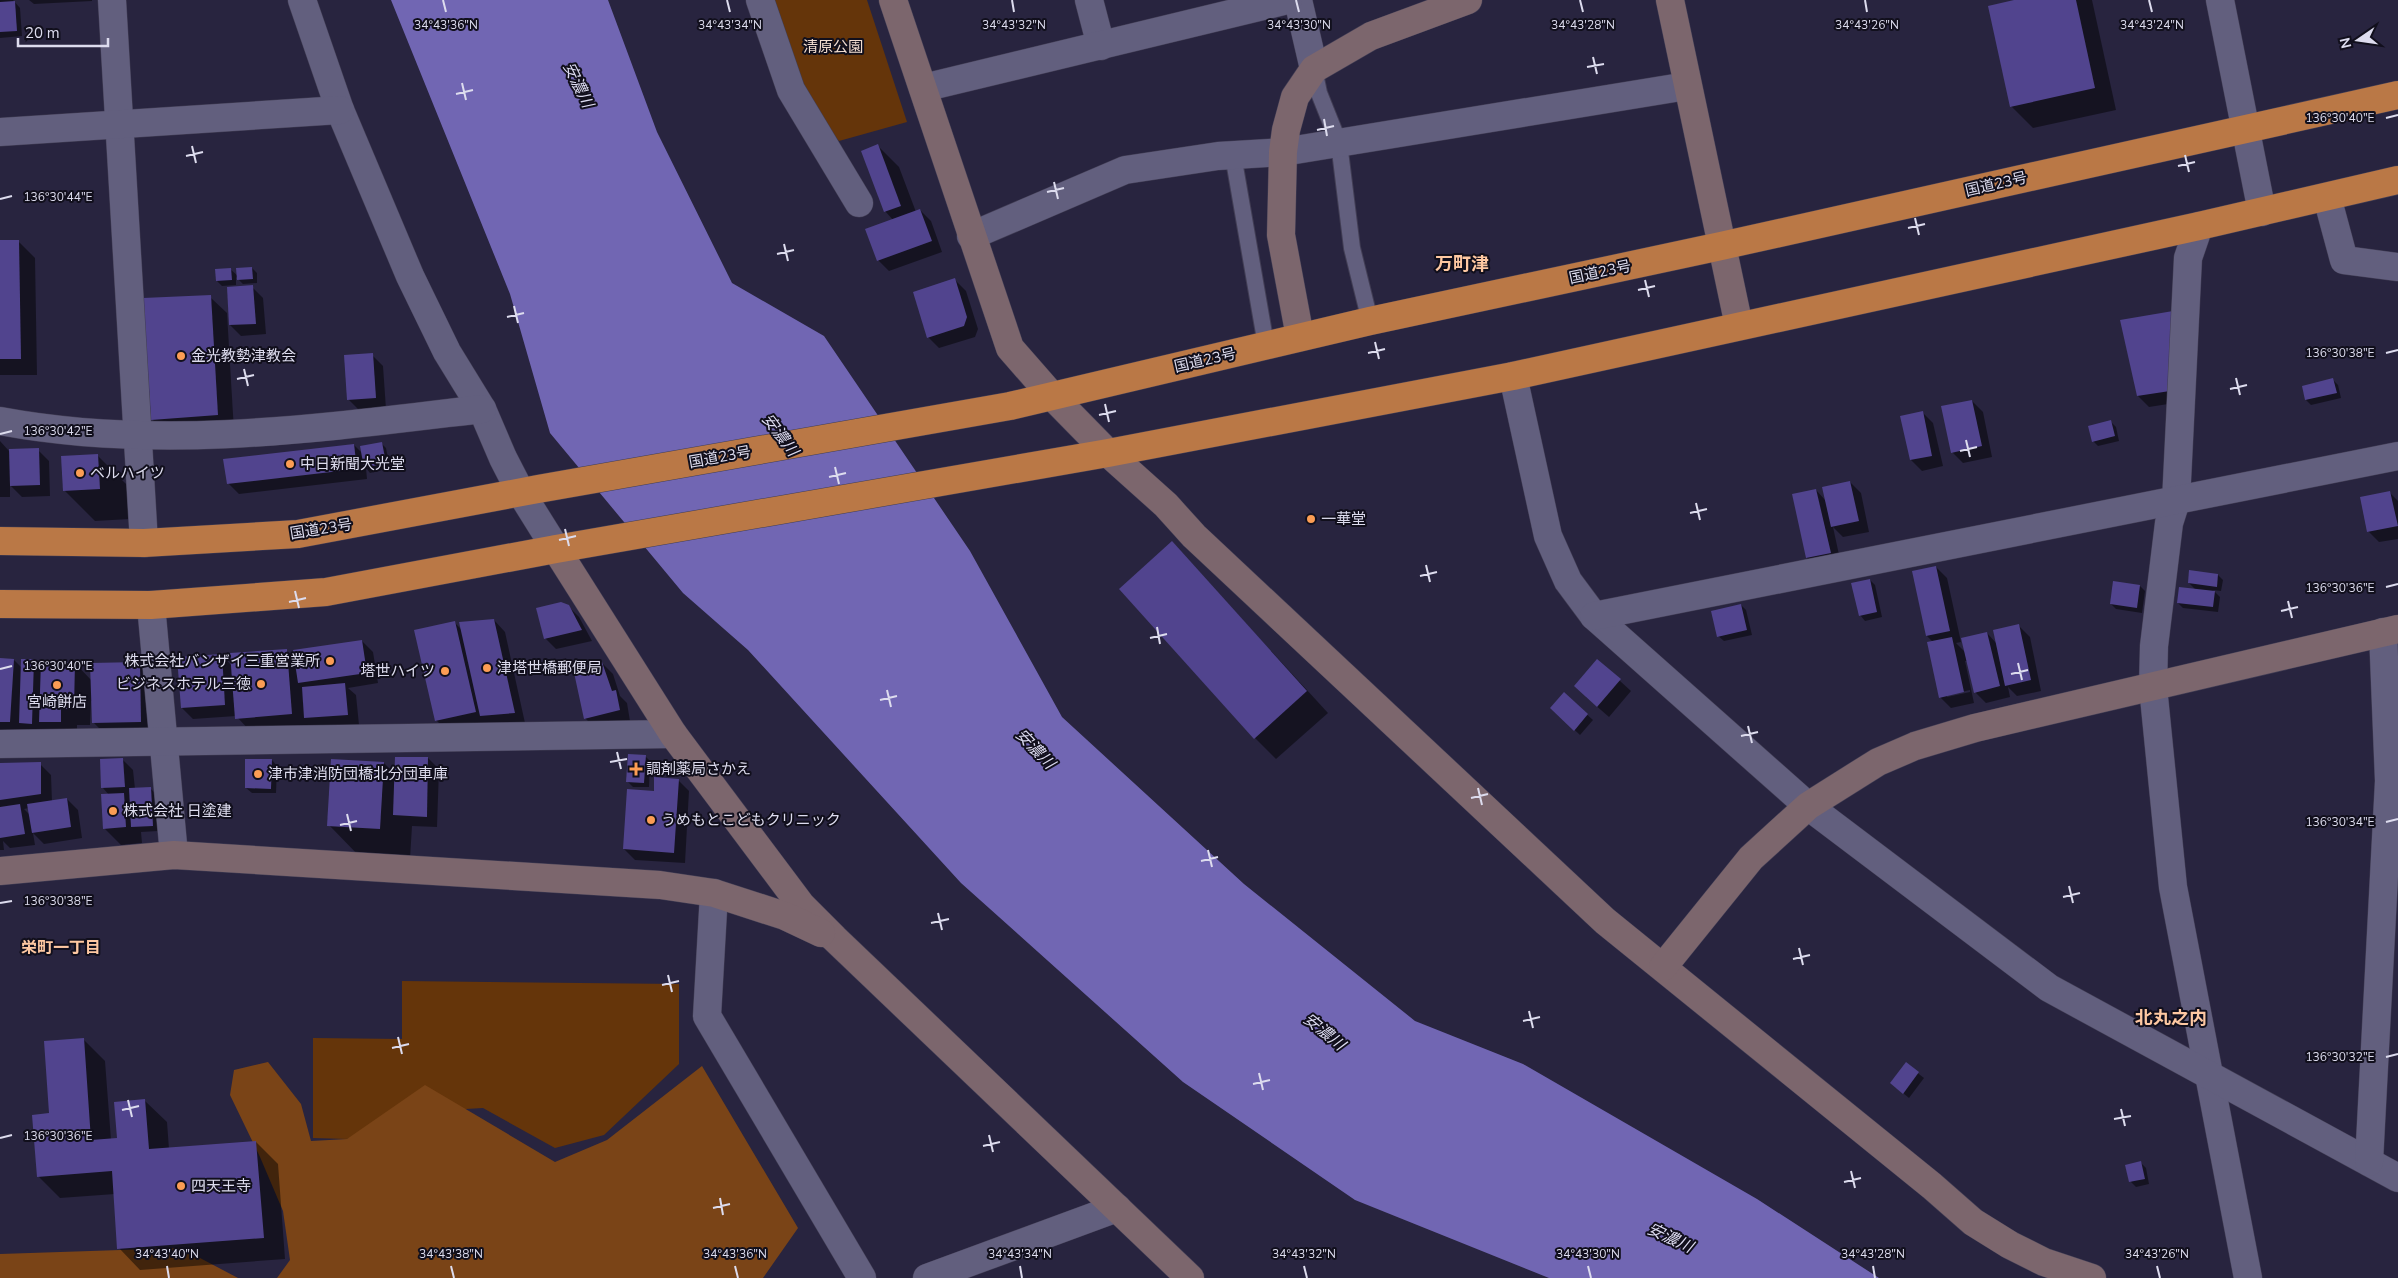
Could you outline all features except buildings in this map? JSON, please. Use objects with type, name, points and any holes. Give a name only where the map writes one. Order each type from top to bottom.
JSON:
[{"type":"highway","name":"国道23号","points":[[0,541],[144,543],[298,534],[1010,406],[1370,321],[1721,246],[2398,95]]},
{"type":"highway","points":[[0,604],[151,605],[326,592],[1108,453],[1513,376],[2199,226],[2398,180]]},
{"type":"street","points":[[112,0],[144,543]]},
{"type":"street","points":[[302,0],[340,110],[410,276],[447,352],[482,409],[502,458],[529,491],[565,548],[673,734],[801,904],[834,938],[1190,1278]]},
{"type":"street","points":[[760,0],[791,90],[859,203]]},
{"type":"street","points":[[893,0],[1010,348],[1052,396],[1108,453],[1166,505],[1194,536],[1605,921],[1973,1222],[2044,1262],[2092,1278]]},
{"type":"street","points":[[1089,0],[1101,46]]},
{"type":"street","points":[[923,88],[1288,0]]},
{"type":"street","points":[[1298,0],[1314,69]]},
{"type":"street","points":[[1300,337],[1281,235],[1283,152],[1286,130],[1295,97],[1314,69],[1371,36],[1468,0]]},
{"type":"street","points":[[1670,0],[1739,326]]},
{"type":"street","points":[[2220,0],[2244,129],[2262,212]]},
{"type":"street","points":[[971,236],[1125,170],[1233,156],[1283,152],[1687,86]]},
{"type":"street","points":[[0,132],[340,110]]},
{"type":"street","points":[[2327,197],[2344,260],[2398,267]]},
{"type":"street","points":[[2199,226],[2188,258],[2176,501],[2169,523],[2154,646],[2153,687],[2173,887],[2248,1278]]},
{"type":"street","points":[[1513,376],[1548,536],[1568,581],[1594,616],[1808,806],[2049,988],[2398,1178]]},
{"type":"street","points":[[0,421],[45,429],[138,436],[291,431],[482,409]]},
{"type":"street","points":[[1594,616],[2398,456]]},
{"type":"street","points":[[151,605],[162,741],[174,854]]},
{"type":"street","points":[[1663,968],[1750,858],[1808,806],[1878,762],[1915,746],[1976,728],[2390,630],[2389,781],[2369,1162]]},
{"type":"street","points":[[0,744],[673,734]]},
{"type":"street","points":[[0,871],[174,854],[660,885],[714,892],[785,916],[834,938]]},
{"type":"street","points":[[714,892],[707,1016],[862,1278]]},
{"type":"street","points":[[927,1278],[1117,1208]]},
{"type":"lane","points":[[1314,69],[1319,93],[1339,143],[1352,248],[1370,321]]},
{"type":"lane","points":[[1233,156],[1258,291],[1266,346]]},
{"type":"green space","name":"清原公園","points":[[767,0],[867,0],[907,122],[839,141],[805,101]]},
{"type":"green space","points":[[402,981],[679,984],[679,1064],[604,1135],[555,1148],[483,1108],[431,1111],[347,1139],[313,1138],[313,1038],[402,1039]]},
{"type":"shaded area","points":[[268,1062],[301,1104],[311,1141],[347,1139],[425,1085],[555,1162],[607,1140],[702,1066],[798,1228],[763,1278],[277,1278],[290,1260],[283,1211],[260,1157],[230,1095],[234,1070]]},
{"type":"shaded area","points":[[181,1248],[238,1278],[0,1278],[0,1254]]},
{"type":"water","name":"安濃川","points":[[391,0],[608,0],[657,132],[732,283],[824,336],[970,551],[1062,717],[1244,884],[1415,1021],[1523,1064],[1757,1199],[1879,1278],[1549,1278],[1355,1200],[1183,1082],[961,883],[748,650],[683,593],[550,433],[510,294]]},
{"type":"place","name":"金光教勢津教会","points":[[181,356]]},
{"type":"place","name":"中日新聞大光堂","points":[[290,464]]},
{"type":"place","name":"ベルハイツ","points":[[80,473]]},
{"type":"place","name":"一華堂","points":[[1311,519]]},
{"type":"place","name":"株式会社バンザイ三重営業所","points":[[330,661]]},
{"type":"place","name":"津塔世橋郵便局","points":[[487,668]]},
{"type":"place","name":"塔世ハイツ","points":[[445,671]]},
{"type":"place","name":"ビジネスホテル三徳","points":[[261,684]]},
{"type":"place","name":"宮崎餅店","points":[[57,685]]},
{"type":"place","name":"調剤薬局さかえ","points":[[636,769]]},
{"type":"place","name":"津市津消防団橋北分団車庫","points":[[258,774]]},
{"type":"place","name":"株式会社 日塗建","points":[[113,811]]},
{"type":"place","name":"うめもとこどもクリニック","points":[[651,820]]},
{"type":"place","name":"四天王寺","points":[[181,1186]]},
{"type":"district","name":"万町津","points":[[1462,264]]},
{"type":"district","name":"栄町一丁目","points":[[61,948]]},
{"type":"district","name":"北丸之内","points":[[2171,1018]]}]
